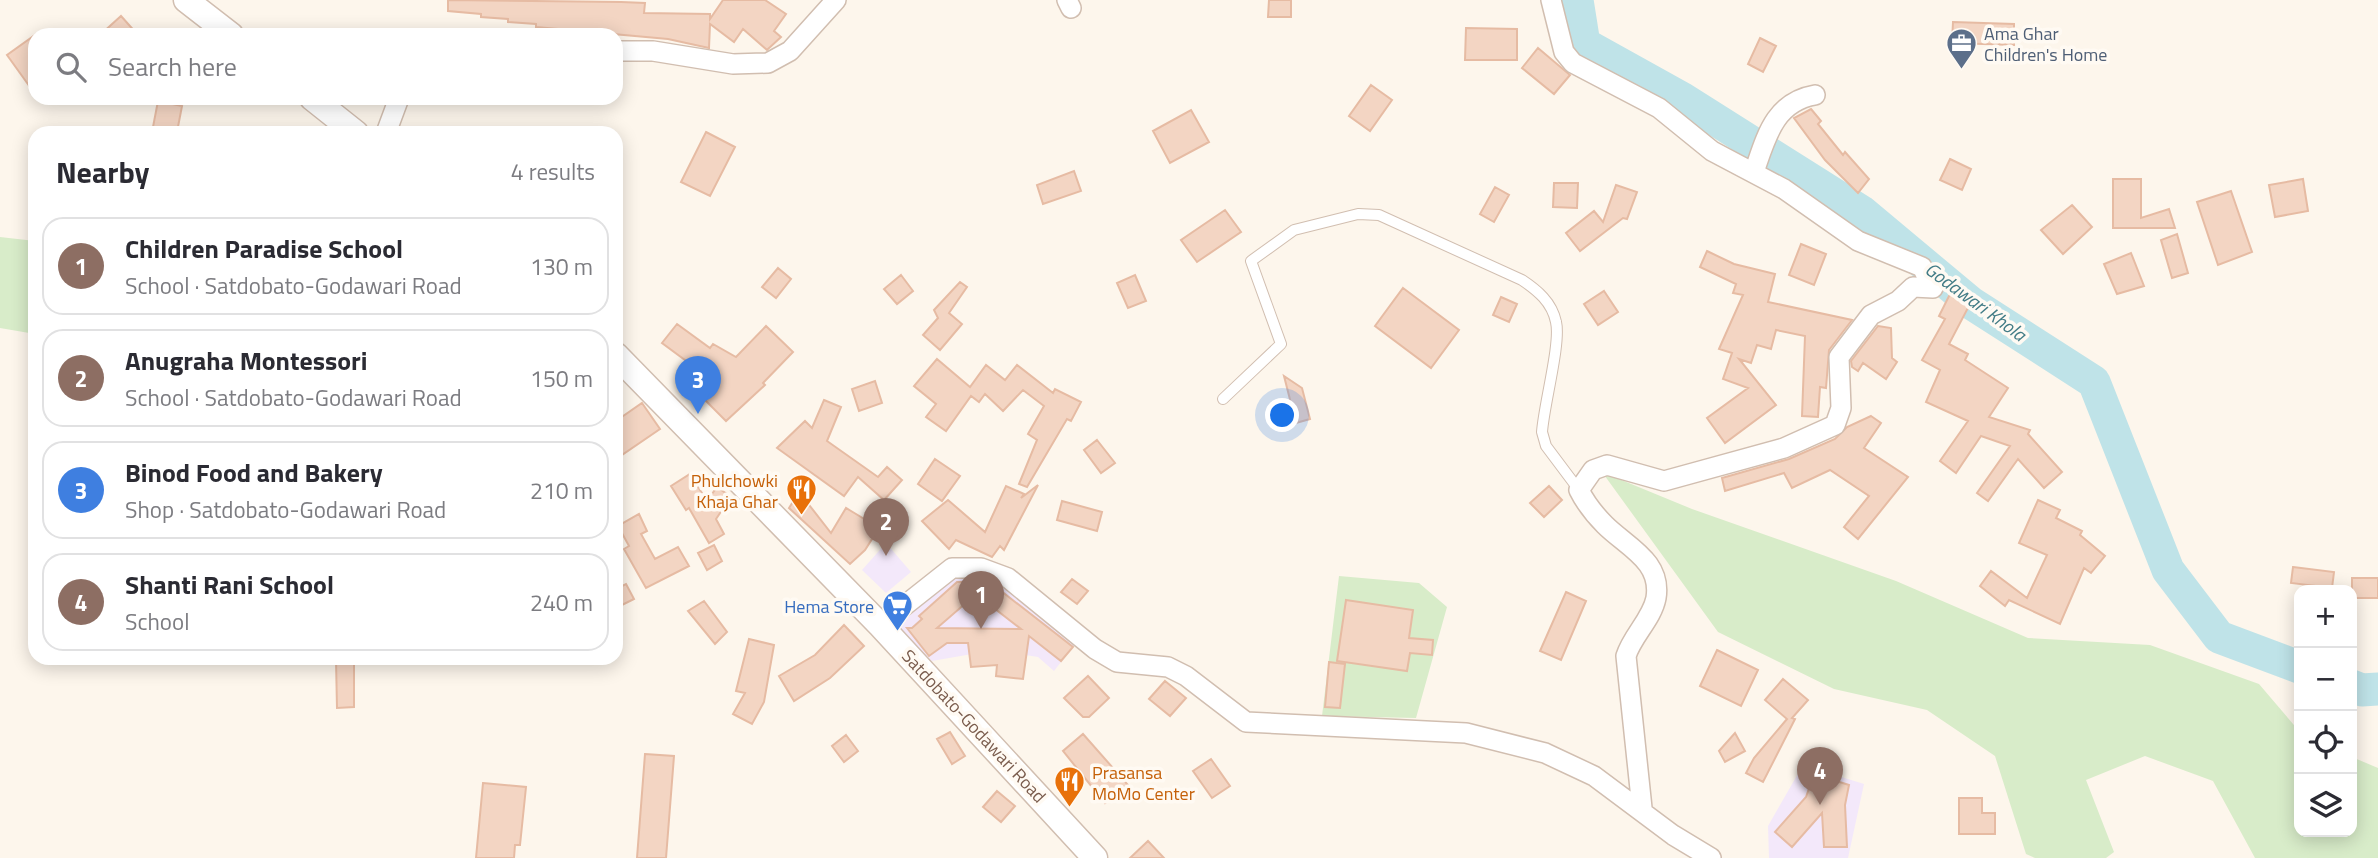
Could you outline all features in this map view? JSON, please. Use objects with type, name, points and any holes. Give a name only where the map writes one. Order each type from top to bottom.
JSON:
[{"type":"street","points":[[623,51],[653,51],[733,64],[768,63],[790,51],[836,0]]},
{"type":"street","points":[[1551,0],[1564,52],[1573,63],[1658,108],[1712,151],[1754,172],[1858,241],[1922,267],[1933,288],[1913,287],[1898,301],[1871,314],[1839,357],[1841,408],[1835,425],[1784,448],[1664,481],[1607,466],[1592,470],[1579,490],[1605,525],[1649,564],[1655,581],[1653,608],[1630,643],[1626,656],[1642,808]]},
{"type":"street","points":[[190,3],[222,28]]},
{"type":"street","points":[[1754,172],[1769,130],[1796,99],[1815,95]]},
{"type":"street","points":[[321,105],[347,126]]},
{"type":"street","points":[[389,126],[396,105]]},
{"type":"street","name":"Satdobato-Godawari Road","points":[[623,362],[880,625],[1096,858]]},
{"type":"street","points":[[880,625],[952,568],[981,568],[1008,578],[1095,649],[1117,662],[1168,667],[1186,676],[1246,722],[1263,725],[1399,728],[1479,736],[1545,753],[1594,776],[1642,808],[1674,835],[1712,858]]},
{"type":"lane","points":[[1223,398],[1281,344],[1251,261],[1294,230],[1344,215],[1380,215],[1522,279],[1540,293],[1551,308],[1557,336],[1542,432],[1546,446],[1579,490]]},
{"type":"shaded area","points":[[886,543],[911,572],[886,593],[862,570]]},
{"type":"shaded area","points":[[945,578],[1002,580],[1078,640],[1054,671],[1038,657],[995,650],[932,661],[893,624]]},
{"type":"shaded area","points":[[1803,765],[1864,784],[1848,858],[1769,858],[1768,826]]},
{"type":"green space","points":[[0,237],[28,240],[28,333],[0,328]]},
{"type":"green space","points":[[1602,472],[1692,509],[1896,581],[2028,638],[2150,645],[2259,684],[2294,725],[2294,837],[2357,837],[2357,759],[2378,768],[2378,858],[2255,858],[2213,781],[2145,756],[2086,780],[2114,852],[2106,858],[2035,858],[2026,854],[1995,756],[1927,710],[1834,689],[1718,632]]},
{"type":"green space","points":[[1339,576],[1419,583],[1447,607],[1416,718],[1322,716]]},
{"type":"building","points":[[448,0],[621,2],[645,3],[644,13],[710,14],[710,19],[723,0],[765,0],[786,14],[774,31],[781,37],[767,50],[743,29],[734,42],[710,24],[709,48],[668,39],[623,35],[623,28],[536,27],[536,24],[481,17],[481,14],[448,11]]},
{"type":"building","points":[[1269,0],[1291,0],[1291,17],[1268,17]]},
{"type":"building","points":[[121,16],[132,28],[108,28]]},
{"type":"building","points":[[1953,22],[2014,24],[2014,45],[1952,43]]},
{"type":"building","points":[[1466,28],[1517,29],[1517,60],[1465,60]]},
{"type":"building","points":[[1760,38],[1776,46],[1763,72],[1748,64]]},
{"type":"building","points":[[28,40],[28,84],[7,55]]},
{"type":"building","points":[[1538,48],[1570,75],[1554,94],[1522,68]]},
{"type":"building","points":[[1371,85],[1392,100],[1370,131],[1349,116]]},
{"type":"building","points":[[157,105],[182,106],[178,126],[153,126]]},
{"type":"building","points":[[1811,109],[1821,121],[1818,124],[1843,155],[1845,152],[1869,179],[1858,193],[1825,160],[1794,118]]},
{"type":"building","points":[[1191,110],[1209,142],[1170,163],[1153,131]]},
{"type":"building","points":[[706,132],[735,147],[710,196],[681,182]]},
{"type":"building","points":[[1950,159],[1971,169],[1962,190],[1940,180]]},
{"type":"building","points":[[1074,171],[1081,191],[1043,204],[1037,185]]},
{"type":"building","points":[[2113,179],[2141,179],[2141,218],[2169,209],[2175,228],[2113,228]]},
{"type":"building","points":[[2303,179],[2308,211],[2275,217],[2269,185]]},
{"type":"building","points":[[1554,183],[1578,183],[1577,208],[1553,207]]},
{"type":"building","points":[[1616,185],[1637,192],[1627,219],[1623,218],[1580,251],[1566,233],[1594,211],[1603,222]]},
{"type":"building","points":[[1495,187],[1509,195],[1494,222],[1480,214]]},
{"type":"building","points":[[2231,191],[2252,252],[2218,265],[2197,202]]},
{"type":"building","points":[[2072,205],[2092,227],[2063,254],[2041,230]]},
{"type":"building","points":[[1225,210],[1241,232],[1197,262],[1181,240]]},
{"type":"building","points":[[2177,234],[2188,273],[2172,278],[2161,240]]},
{"type":"building","points":[[1801,244],[1826,254],[1814,285],[1789,275]]},
{"type":"building","points":[[1707,251],[1734,264],[1775,274],[1768,302],[1852,320],[1829,350],[1826,388],[1820,387],[1818,417],[1802,416],[1805,336],[1776,330],[1771,349],[1757,345],[1751,363],[1739,359],[1776,405],[1725,443],[1707,418],[1748,388],[1723,379],[1732,353],[1719,349],[1743,295],[1733,293],[1736,284],[1700,267]]},
{"type":"building","points":[[2131,253],[2144,286],[2117,294],[2104,264]]},
{"type":"building","points":[[778,268],[791,279],[776,298],[762,287]]},
{"type":"building","points":[[901,275],[913,291],[897,304],[884,289]]},
{"type":"building","points":[[1135,275],[1146,301],[1128,308],[1117,283]]},
{"type":"building","points":[[960,282],[967,287],[949,313],[962,324],[940,350],[923,335],[938,318],[934,310]]},
{"type":"building","points":[[1403,288],[1459,330],[1431,368],[1375,326]]},
{"type":"building","points":[[1604,291],[1618,312],[1598,325],[1584,304]]},
{"type":"building","points":[[1950,294],[1970,304],[1949,344],[1968,354],[1965,360],[2008,388],[1989,417],[2030,430],[2028,434],[2062,472],[2044,488],[2018,459],[1988,501],[1977,493],[2010,446],[1981,436],[1956,473],[1940,461],[1968,421],[1926,402],[1940,370],[1922,360],[1945,319],[1939,316]]},
{"type":"building","points":[[1501,297],[1517,304],[1509,322],[1493,315]]},
{"type":"building","points":[[677,324],[710,348],[713,344],[736,357],[766,326],[793,352],[763,383],[765,385],[726,421],[687,382],[697,369],[662,343]]},
{"type":"building","points":[[1878,326],[1891,328],[1892,358],[1897,362],[1886,379],[1863,363],[1858,371],[1852,367],[1851,361]]},
{"type":"building","points":[[937,359],[970,387],[986,365],[1005,380],[1017,365],[1053,393],[1055,389],[1081,402],[1071,421],[1067,419],[1027,487],[1019,484],[1037,440],[1028,434],[1044,406],[1023,390],[1003,411],[985,394],[979,402],[971,396],[946,431],[926,417],[936,404],[914,386]]},
{"type":"building","points":[[1284,376],[1302,388],[1310,419],[1296,423]]},
{"type":"building","points":[[875,381],[882,403],[859,411],[852,389]]},
{"type":"building","points":[[824,400],[841,407],[827,441],[878,477],[887,467],[902,480],[884,500],[858,477],[844,496],[777,448],[805,421],[812,428]]},
{"type":"building","points":[[642,403],[660,429],[623,454],[623,416]]},
{"type":"building","points":[[1871,416],[1881,423],[1864,448],[1908,477],[1858,539],[1844,527],[1869,496],[1830,470],[1792,488],[1784,473],[1725,491],[1722,478],[1789,459],[1835,439],[1847,427]]},
{"type":"building","points":[[1097,440],[1115,463],[1101,473],[1084,450]]},
{"type":"building","points":[[935,459],[960,476],[942,501],[918,484]]},
{"type":"building","points":[[690,474],[707,501],[717,487],[731,497],[716,519],[724,534],[709,543],[689,508],[686,510],[671,486]]},
{"type":"building","points":[[1038,485],[1004,550],[1000,546],[992,557],[956,540],[949,549],[922,521],[948,500],[985,532],[1006,486],[1024,494],[1021,498]]},
{"type":"building","points":[[1549,486],[1562,500],[1544,517],[1530,503]]},
{"type":"building","points":[[799,492],[831,533],[846,508],[879,528],[865,550],[850,564],[789,508]]},
{"type":"building","points":[[2038,500],[2060,510],[2056,518],[2082,531],[2080,535],[2105,556],[2091,573],[2084,568],[2060,624],[2009,600],[2005,606],[1980,586],[1991,571],[2027,598],[2047,555],[2019,543]]},
{"type":"building","points":[[1062,501],[1102,512],[1097,531],[1057,520]]},
{"type":"building","points":[[639,514],[647,531],[641,534],[655,559],[678,547],[689,566],[646,588],[624,549],[629,546],[623,535],[623,523]]},
{"type":"building","points":[[714,545],[722,561],[707,570],[698,553]]},
{"type":"building","points":[[2293,567],[2334,572],[2332,585],[2291,583]]},
{"type":"building","points":[[2352,578],[2378,578],[2378,598],[2357,598],[2357,585],[2352,585]]},
{"type":"building","points":[[1072,579],[1088,591],[1077,604],[1061,592]]},
{"type":"building","points":[[957,582],[962,582],[974,596],[937,628],[1021,629],[985,601],[996,587],[1073,647],[1061,661],[1029,636],[1023,679],[996,676],[997,665],[971,667],[968,643],[947,643],[929,656],[907,628],[912,628],[922,619],[919,616]]},
{"type":"building","points":[[626,584],[634,599],[623,604],[623,586]]},
{"type":"building","points":[[1566,592],[1586,601],[1561,660],[1540,651]]},
{"type":"building","points":[[1346,600],[1413,610],[1409,638],[1433,640],[1432,655],[1410,653],[1407,671],[1337,661]]},
{"type":"building","points":[[704,601],[727,632],[715,644],[688,611]]},
{"type":"building","points":[[844,625],[864,646],[830,678],[794,701],[779,676],[815,655]]},
{"type":"building","points":[[749,639],[774,645],[764,702],[752,724],[733,714],[745,693],[736,691]]},
{"type":"building","points":[[1717,650],[1758,670],[1741,706],[1700,686]]},
{"type":"building","points":[[1329,662],[1345,664],[1340,708],[1325,707]]},
{"type":"building","points":[[336,665],[354,665],[354,707],[337,708]]},
{"type":"building","points":[[1088,676],[1109,698],[1089,717],[1083,717],[1064,698]]},
{"type":"building","points":[[1783,679],[1808,700],[1792,718],[1795,719],[1763,782],[1746,773],[1754,758],[1787,719],[1765,700]]},
{"type":"building","points":[[1165,681],[1186,698],[1170,716],[1149,699]]},
{"type":"building","points":[[950,732],[965,756],[952,764],[937,739]]},
{"type":"building","points":[[1735,733],[1745,751],[1725,762],[1719,751]]},
{"type":"building","points":[[1083,734],[1128,785],[1105,803],[1063,751]]},
{"type":"building","points":[[846,735],[858,751],[844,762],[832,746]]},
{"type":"building","points":[[645,754],[674,756],[666,858],[637,858]]},
{"type":"building","points":[[1211,759],[1230,786],[1212,798],[1193,771]]},
{"type":"building","points":[[1814,774],[1849,785],[1845,805],[1847,847],[1824,847],[1822,813],[1792,847],[1775,832],[1806,797]]},
{"type":"building","points":[[483,783],[526,787],[520,845],[515,845],[514,858],[476,858]]},
{"type":"building","points":[[997,791],[1015,806],[1001,822],[983,807]]},
{"type":"building","points":[[1959,798],[1982,798],[1982,813],[1995,813],[1995,834],[1959,834]]},
{"type":"building","points":[[1148,841],[1164,858],[1130,858]]},
{"type":"waterway","name":"Godawari Khola","points":[[1577,0],[1584,44],[1683,99],[1862,212],[1971,303],[2094,382],[2168,570],[2219,637],[2294,665]]},
{"type":"waterway","name":"Godawari Khola","points":[[2357,688],[2378,689]]},
{"type":"place","name":"Ama Ghar Children's Home","points":[[1961,70]]},
{"type":"place","name":"Binod Food and Bakery","points":[[698,414]]},
{"type":"place","name":"Phulchowki Khaja Ghar","points":[[801,517]]},
{"type":"place","name":"Anugraha Montessori","points":[[886,556]]},
{"type":"place","name":"Children Paradise School","points":[[981,629]]},
{"type":"place","name":"Hema Store","points":[[897,633]]},
{"type":"place","name":"Shanti Rani School","points":[[1820,805]]},
{"type":"place","name":"Prasansa MoMo Center","points":[[1069,809]]}]
